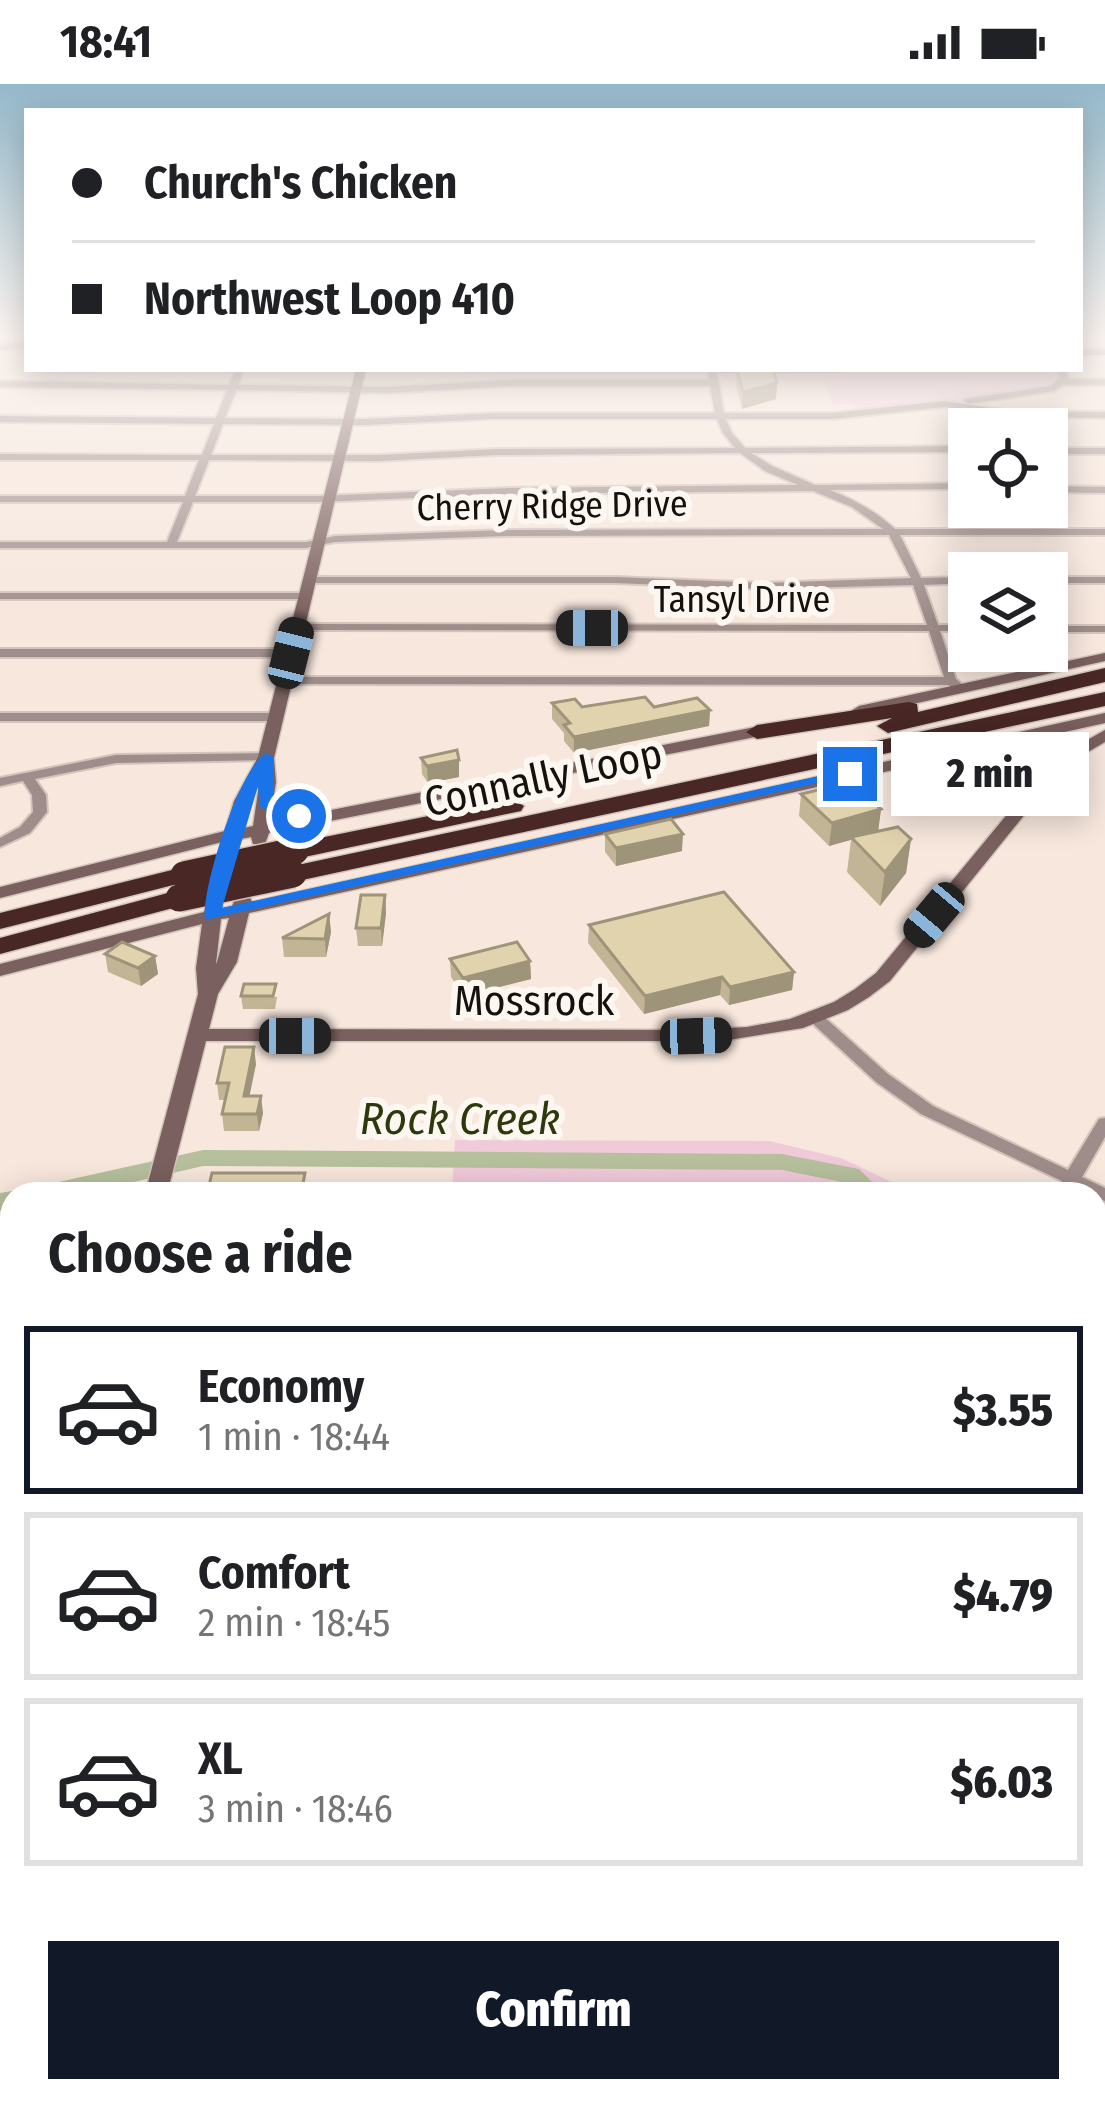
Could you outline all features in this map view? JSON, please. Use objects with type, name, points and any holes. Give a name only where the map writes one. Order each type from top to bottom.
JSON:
[{"type":"highway","name":"Connally Loop","points":[[288,860],[1105,675]]},
{"type":"highway","points":[[757,732],[1058,686]]},
{"type":"highway","name":"Connally Loop","points":[[0,921],[184,872],[288,860],[947,734],[1105,699]]},
{"type":"highway","points":[[699,806],[947,734]]},
{"type":"highway","name":"Connally Loop","points":[[0,946],[184,872]]},
{"type":"highway","points":[[0,907],[184,872]]},
{"type":"main road","points":[[208,994],[226,962],[262,829],[266,757],[348,430]]},
{"type":"main road","points":[[184,872],[234,835],[757,732],[957,685],[1105,657]]},
{"type":"main road","points":[[0,970],[165,926],[1105,718]]},
{"type":"main road","points":[[1041,733],[1071,753]]},
{"type":"main road","name":"Mossrock","points":[[198,1035],[696,1036],[775,1030],[817,1019],[850,1003],[883,977],[1071,753],[1105,735]]},
{"type":"main road","points":[[184,872],[242,801],[266,757]]},
{"type":"main road","points":[[159,1182],[208,994],[211,916],[242,801]]},
{"type":"main road","points":[[265,804],[286,815],[321,818]]},
{"type":"main road","points":[[321,818],[281,842],[273,886],[287,894],[350,884]]},
{"type":"main road","points":[[0,893],[147,853],[185,850],[201,860],[187,910],[165,926]]},
{"type":"main road","points":[[147,853],[184,872]]},
{"type":"main road","points":[[118,937],[179,935],[208,949]]},
{"type":"street","points":[[171,545],[217,430]]},
{"type":"street","points":[[285,680],[957,685],[892,533],[866,511],[745,451],[728,430]]},
{"type":"street","points":[[0,458],[948,449]]},
{"type":"street","points":[[1068,451],[1105,451]]},
{"type":"street","points":[[0,499],[948,487]]},
{"type":"street","points":[[1068,489],[1105,490]]},
{"type":"street","name":"Cherry Ridge Drive","points":[[0,545],[320,542],[506,533],[1105,532]]},
{"type":"street","points":[[0,596],[948,580]]},
{"type":"street","points":[[1068,580],[1105,580]]},
{"type":"street","name":"Tansyl Drive","points":[[298,627],[948,628]]},
{"type":"street","points":[[1068,629],[1105,629]]},
{"type":"street","points":[[0,653],[291,653]]},
{"type":"street","points":[[0,717],[275,717]]},
{"type":"street","points":[[0,782],[116,759],[266,757]]},
{"type":"street","points":[[0,843],[25,830],[40,812],[39,795],[27,777]]},
{"type":"street","points":[[817,1019],[882,1078],[927,1110],[1058,1182]]},
{"type":"street","points":[[1070,1182],[1105,1123]]},
{"type":"shaded area","points":[[455,1140],[769,1141],[841,1158],[892,1182],[452,1182]]},
{"type":"building","points":[[645,697],[654,707],[697,698],[710,710],[574,737],[564,725],[570,723],[552,703],[575,699],[582,707]]},
{"type":"building","points":[[457,750],[459,760],[427,766],[421,758]]},
{"type":"building","points":[[972,753],[1004,782],[980,786],[948,757]]},
{"type":"building","points":[[852,782],[881,809],[832,823],[801,794]]},
{"type":"building","points":[[671,819],[683,834],[616,848],[605,834]]},
{"type":"building","points":[[898,827],[911,839],[885,872],[851,837]]},
{"type":"building","points":[[724,892],[794,972],[730,987],[722,977],[645,996],[589,925]]},
{"type":"building","points":[[361,895],[385,895],[381,928],[356,928]]},
{"type":"building","points":[[329,914],[325,939],[282,938]]},
{"type":"building","points":[[122,942],[155,956],[138,968],[105,954]]},
{"type":"building","points":[[517,942],[530,961],[463,978],[450,959]]},
{"type":"building","points":[[244,984],[276,984],[273,996],[241,996]]},
{"type":"building","points":[[225,1047],[254,1047],[244,1096],[261,1096],[257,1114],[222,1114],[229,1083],[217,1083]]},
{"type":"building","points":[[212,1173],[305,1173],[303,1182],[210,1182]]},
{"type":"waterway","name":"Rock Creek","points":[[98,1182],[203,1158],[782,1162],[850,1175],[858,1182]]},
{"type":"route","points":[[299,816],[265,804],[266,757],[242,801],[211,916],[850,774]]}]
